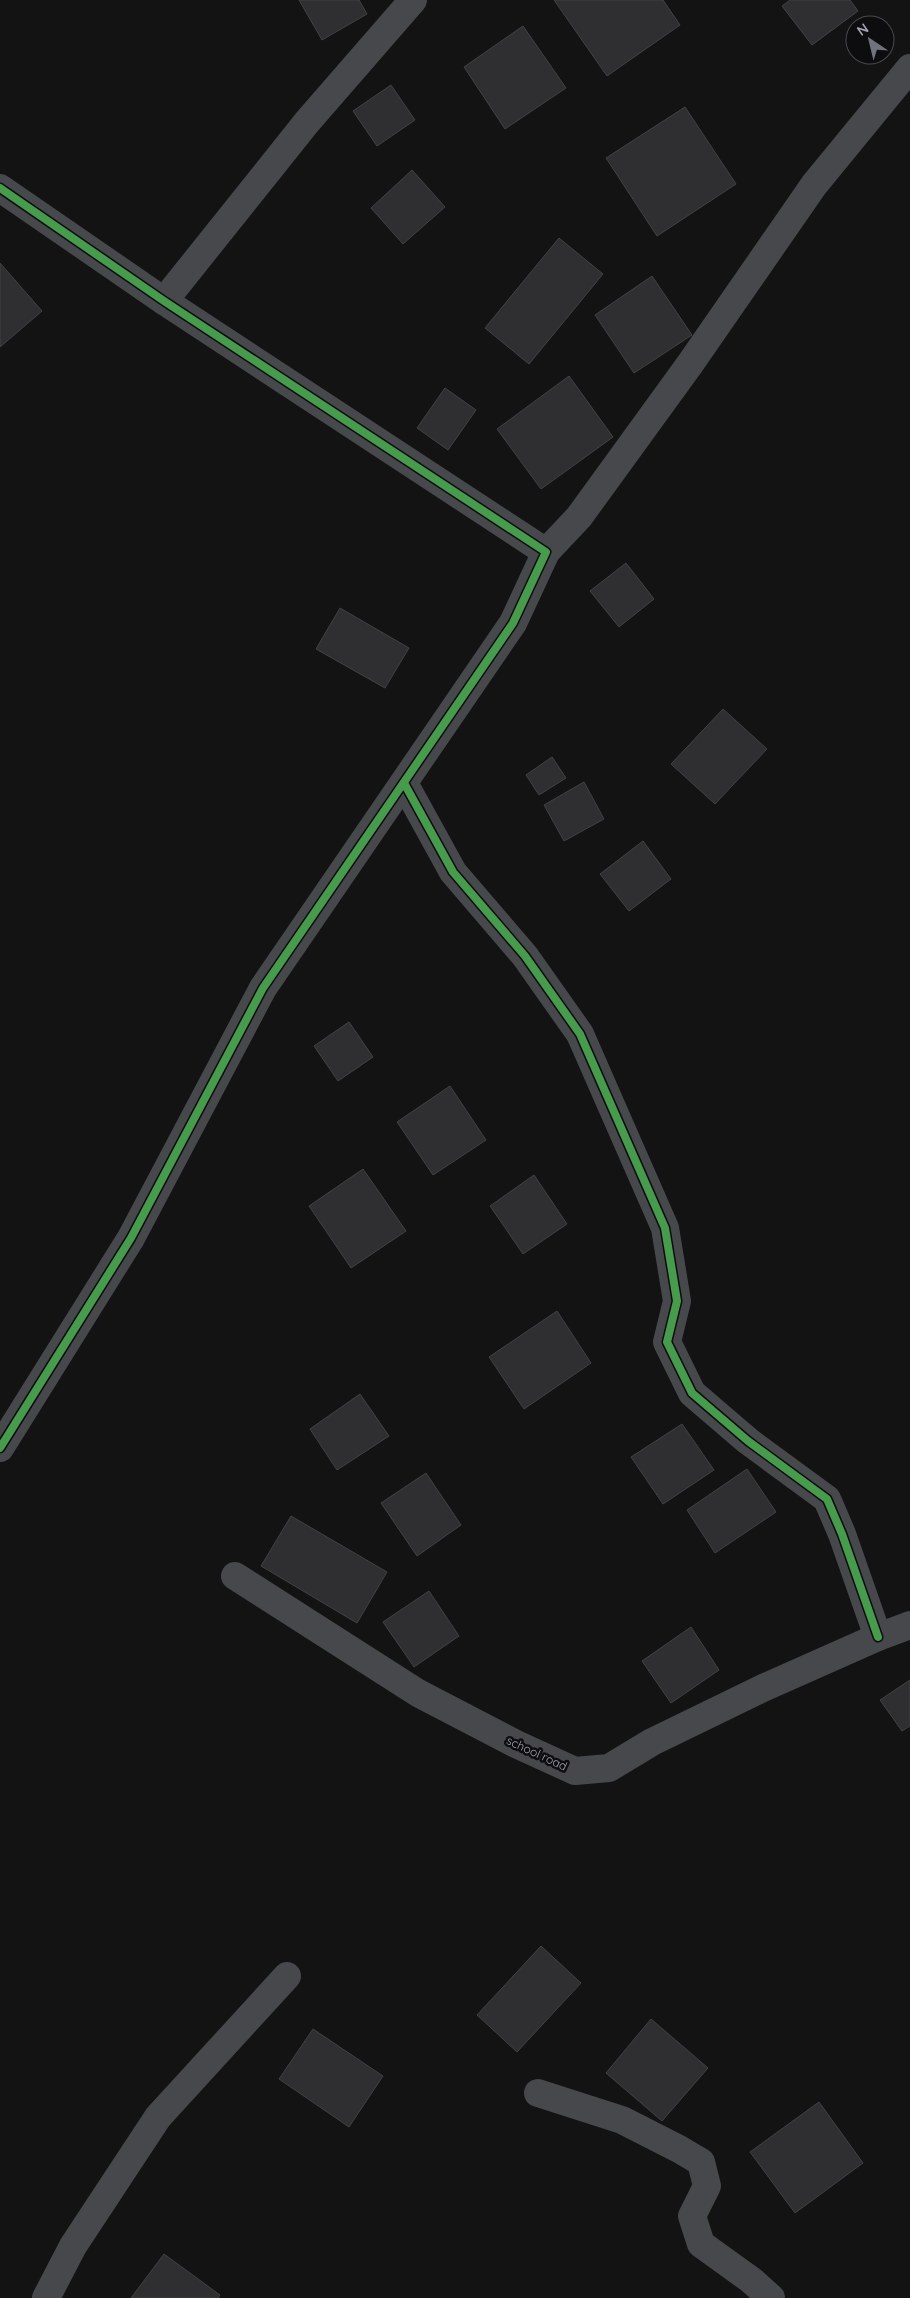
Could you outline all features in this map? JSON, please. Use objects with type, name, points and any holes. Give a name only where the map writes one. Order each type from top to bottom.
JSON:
[{"type":"street","points":[[164,300],[307,122],[413,0]]},
{"type":"street","points":[[0,1448],[131,1238],[263,988],[513,624],[546,552],[585,509],[690,364],[814,185],[910,68]]},
{"type":"street","points":[[0,188],[164,300],[546,552]]},
{"type":"street","points":[[404,783],[452,872],[525,956],[580,1034],[665,1228],[676,1301],[667,1342],[692,1394],[748,1441],[827,1499],[842,1534],[878,1637]]},
{"type":"street","name":"school road","points":[[235,1576],[418,1692],[516,1744],[575,1771],[609,1768],[652,1742],[746,1696],[878,1637],[910,1625]]},
{"type":"street","points":[[46,2298],[73,2246],[158,2117],[286,1976]]},
{"type":"street","points":[[538,2093],[622,2120],[701,2162],[707,2186],[692,2216],[700,2244],[751,2280],[771,2298]]},
{"type":"building","points":[[299,0],[359,0],[367,14],[322,40]]},
{"type":"building","points":[[554,0],[663,0],[680,25],[607,76]]},
{"type":"building","points":[[790,0],[850,0],[858,11],[853,15],[845,15],[845,21],[812,45],[782,6]]},
{"type":"building","points":[[523,26],[566,88],[505,129],[464,67]]},
{"type":"building","points":[[391,85],[415,120],[377,146],[353,111]]},
{"type":"building","points":[[685,107],[736,184],[657,236],[606,158]]},
{"type":"building","points":[[412,170],[445,207],[403,244],[371,208]]},
{"type":"building","points":[[559,238],[603,274],[529,364],[485,328]]},
{"type":"building","points":[[0,263],[42,311],[0,347]]},
{"type":"building","points":[[652,276],[692,335],[634,373],[595,315]]},
{"type":"building","points":[[569,376],[613,437],[541,489],[497,429]]},
{"type":"building","points":[[445,388],[476,410],[448,450],[417,428]]},
{"type":"building","points":[[626,563],[654,599],[619,627],[590,591]]},
{"type":"building","points":[[340,608],[409,648],[385,688],[316,649]]},
{"type":"building","points":[[723,709],[767,749],[715,804],[671,764]]},
{"type":"building","points":[[552,757],[566,778],[539,795],[526,775]]},
{"type":"building","points":[[584,782],[604,819],[564,841],[544,805]]},
{"type":"building","points":[[643,841],[671,879],[629,911],[600,874]]},
{"type":"building","points":[[349,1022],[373,1057],[338,1081],[314,1046]]},
{"type":"building","points":[[450,1086],[486,1140],[433,1175],[397,1122]]},
{"type":"building","points":[[363,1169],[406,1231],[351,1268],[309,1206]]},
{"type":"building","points":[[534,1175],[567,1224],[523,1254],[490,1206]]},
{"type":"building","points":[[557,1311],[591,1363],[524,1409],[489,1357]]},
{"type":"building","points":[[360,1394],[389,1436],[337,1470],[310,1429]]},
{"type":"building","points":[[682,1424],[714,1470],[663,1504],[631,1457]]},
{"type":"building","points":[[747,1469],[776,1512],[715,1553],[687,1510]]},
{"type":"building","points":[[426,1473],[461,1525],[417,1556],[381,1503]]},
{"type":"building","points":[[291,1516],[387,1572],[357,1623],[261,1566]]},
{"type":"building","points":[[429,1591],[459,1636],[414,1667],[383,1622]]},
{"type":"building","points":[[691,1627],[719,1670],[671,1703],[642,1661]]},
{"type":"building","points":[[910,1680],[910,1726],[902,1731],[880,1700]]},
{"type":"building","points":[[541,1946],[581,1983],[517,2052],[477,2015]]},
{"type":"building","points":[[651,2019],[708,2068],[662,2121],[606,2073]]},
{"type":"building","points":[[313,2029],[383,2076],[349,2127],[279,2079]]},
{"type":"building","points":[[819,2102],[863,2163],[795,2213],[750,2152]]},
{"type":"building","points":[[164,2254],[220,2295],[218,2298],[131,2298]]},
{"type":"cycle path","points":[[0,188],[164,301],[546,552],[513,623],[263,988],[131,1238],[0,1448]]},
{"type":"cycle path","points":[[404,783],[453,872],[525,956],[580,1034],[665,1228],[677,1301],[667,1342],[692,1393],[748,1441],[827,1499],[842,1534],[878,1637]]}]
